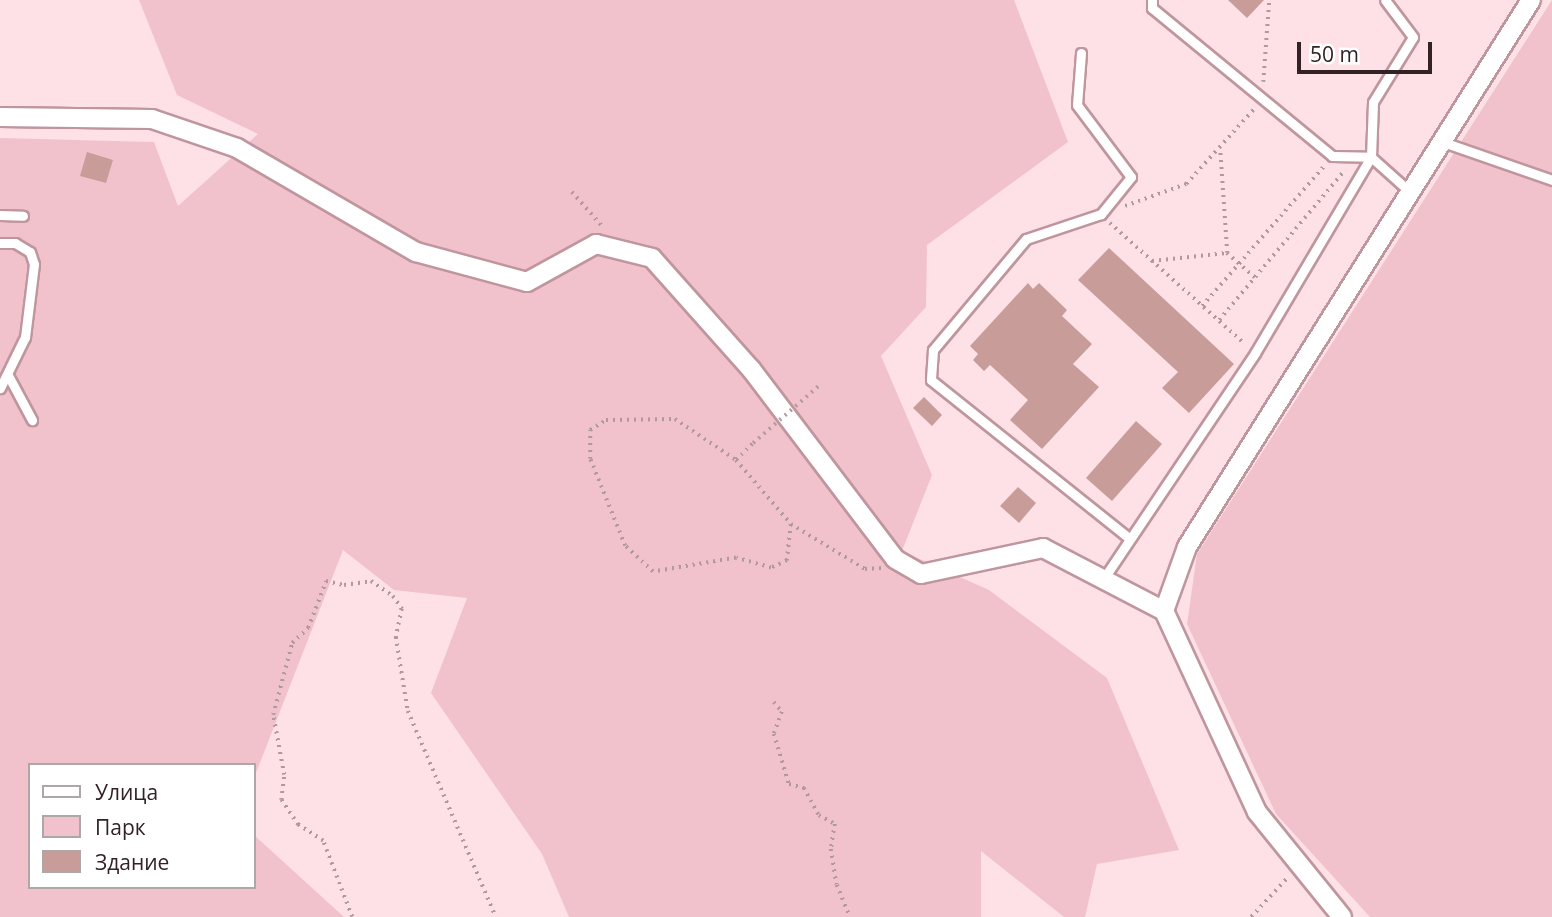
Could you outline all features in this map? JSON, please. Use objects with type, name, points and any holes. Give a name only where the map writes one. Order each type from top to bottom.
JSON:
[{"type":"street","points":[[1164,611],[1187,547],[1438,140],[1531,0]]},
{"type":"street","points":[[0,117],[152,119],[237,148],[416,252],[527,282],[596,244],[652,258],[751,369],[895,559],[921,574],[1042,548],[1164,611],[1257,812],[1297,867],[1342,917]]},
{"type":"lane","points":[[1152,0],[1152,8],[1261,101],[1332,156],[1371,157],[1409,191]]},
{"type":"lane","points":[[1104,578],[1128,537],[1255,353],[1371,157],[1373,102],[1413,37],[1385,0]]},
{"type":"lane","points":[[1081,53],[1077,105],[1132,177],[1101,214],[1026,239],[933,350],[931,380],[1128,537]]},
{"type":"lane","points":[[1438,140],[1552,180]]},
{"type":"lane","points":[[0,215],[23,216]]},
{"type":"lane","points":[[0,243],[15,243],[30,252],[34,264],[25,337],[9,377],[0,388]]},
{"type":"lane","points":[[9,377],[32,419]]},
{"type":"path","points":[[1255,353],[1101,214],[1186,184],[1261,101],[1269,0]]},
{"type":"path","points":[[1220,148],[1227,253],[1255,277]]},
{"type":"path","points":[[1202,306],[1332,156],[1346,169],[1219,321]]},
{"type":"path","points":[[572,192],[625,251]]},
{"type":"path","points":[[1152,261],[1227,253]]},
{"type":"path","points":[[736,460],[822,383]]},
{"type":"path","points":[[791,524],[787,561],[771,568],[736,558],[653,572],[625,546],[590,458],[590,430],[606,420],[675,419],[736,460],[791,524],[864,569],[921,574]]},
{"type":"path","points":[[352,917],[323,841],[298,825],[281,800],[284,775],[273,715],[292,643],[308,628],[326,581],[344,585],[371,581],[393,596],[402,608],[396,637],[408,711],[496,917]]},
{"type":"path","points":[[774,702],[782,712],[774,734],[789,784],[804,788],[819,815],[835,824],[831,849],[837,885],[850,917]]},
{"type":"path","points":[[1251,917],[1297,867]]},
{"type":"green space","points":[[139,0],[1014,0],[1068,142],[927,245],[926,307],[881,356],[932,475],[902,551],[989,590],[1107,678],[1179,850],[1097,864],[1085,917],[1064,917],[981,851],[981,917],[569,917],[542,854],[431,693],[467,598],[394,590],[343,550],[256,773],[256,763],[28,763],[28,889],[256,889],[256,837],[344,917],[0,917],[0,138],[154,142],[178,206],[258,134],[177,95]]},
{"type":"green space","points":[[1552,0],[1552,917],[1370,917],[1276,814],[1187,624],[1197,554]]},
{"type":"building","points":[[1228,0],[1264,0],[1247,18]]},
{"type":"building","points":[[87,152],[113,160],[106,183],[80,176]]},
{"type":"building","points":[[1109,248],[1234,364],[1189,413],[1162,388],[1178,372],[1078,280]]},
{"type":"building","points":[[1028,283],[1033,289],[1039,283],[1067,310],[1062,316],[1092,344],[1073,364],[1099,387],[1042,449],[1010,420],[1028,400],[990,365],[984,371],[973,360],[978,354],[970,346]]},
{"type":"building","points":[[924,397],[942,415],[932,426],[913,408]]},
{"type":"building","points":[[1136,421],[1162,444],[1112,501],[1086,478]]},
{"type":"building","points":[[1018,487],[1036,503],[1019,523],[1000,506]]}]
